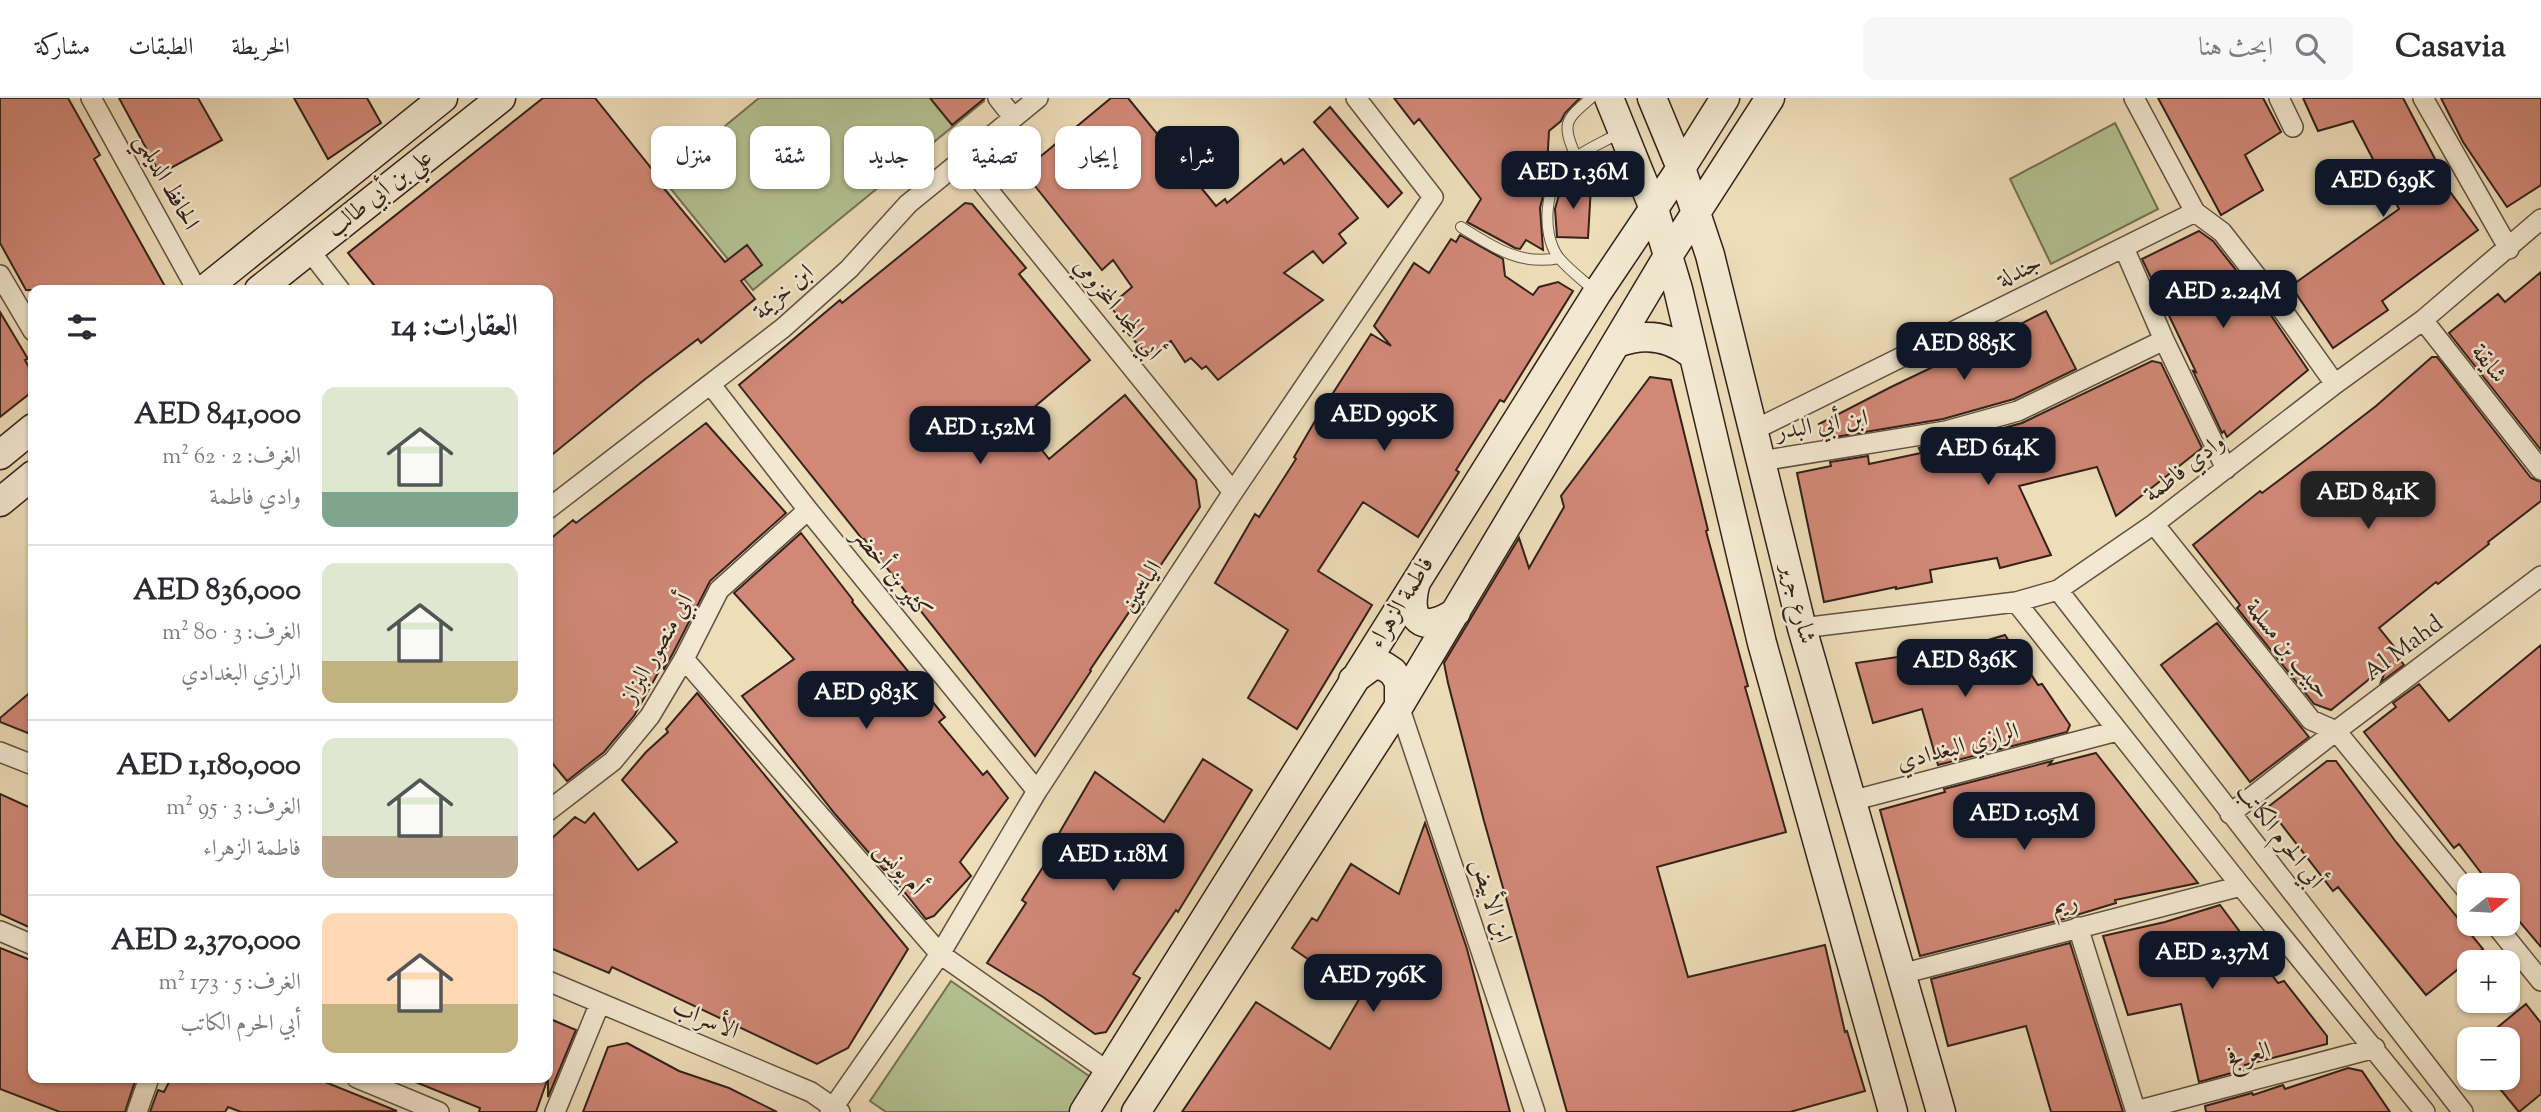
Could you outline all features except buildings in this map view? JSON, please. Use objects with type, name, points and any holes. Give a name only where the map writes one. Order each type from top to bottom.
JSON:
[{"type":"main road","name":"علي بن أبي طالب","points":[[210,285],[443,98]]},
{"type":"main road","name":"علي بن أبي طالب","points":[[265,285],[501,98]]},
{"type":"main road","name":"شارع جرير","points":[[1609,98],[1628,139],[1654,209],[1666,273],[1693,355],[1762,643],[1893,1112]]},
{"type":"main road","name":"شارع جرير","points":[[1652,98],[1681,168],[1718,284],[1802,628],[1941,1112]]},
{"type":"main road","name":"فاطمة الزهراء","points":[[1084,1112],[1597,293],[1725,98]]},
{"type":"main road","points":[[1136,1112],[1399,706],[1616,343],[1666,273],[1696,211],[1770,98]]},
{"type":"main road","points":[[1628,139],[1643,162],[1661,167],[1667,154],[1669,136]]},
{"type":"main road","points":[[1698,141],[1696,164],[1702,172],[1708,173],[1727,163]]},
{"type":"main road","points":[[1625,252],[1642,243],[1656,242],[1666,273]]},
{"type":"main road","points":[[1666,273],[1693,254],[1709,263],[1718,284]]},
{"type":"main road","points":[[1616,343],[1629,338],[1657,337],[1682,346],[1693,355]]},
{"type":"main road","points":[[0,455],[28,432]]},
{"type":"main road","points":[[0,502],[28,479]]},
{"type":"main road","points":[[1416,580],[1410,602],[1420,621],[1429,623],[1445,619],[1455,612]]},
{"type":"main road","points":[[1353,680],[1373,665],[1384,666],[1393,672],[1399,682],[1399,706]]},
{"type":"street","name":"الحافظ الديلمي","points":[[91,98],[194,285]]},
{"type":"street","points":[[998,98],[1013,117]]},
{"type":"street","name":"ابن خزيمة","points":[[1002,126],[1038,98]]},
{"type":"street","name":"الياسمين","points":[[834,1110],[940,954],[1037,791],[1233,492],[1433,197],[1356,98]]},
{"type":"street","points":[[2134,98],[2195,212],[2222,232],[2276,301],[2335,384]]},
{"type":"street","points":[[2279,98],[2293,127]]},
{"type":"street","points":[[2423,98],[2509,249]]},
{"type":"street","name":"ابن خزيمة","points":[[553,505],[783,328],[849,269],[908,204],[948,172]]},
{"type":"street","name":"أبي المجد المخزومي","points":[[988,189],[1233,492]]},
{"type":"street","name":"جندلة","points":[[1752,430],[2195,212]]},
{"type":"street","name":"وادي فاطمة","points":[[1802,628],[2016,602],[2058,590],[2154,524],[2335,384],[2423,320],[2541,219]]},
{"type":"street","points":[[2124,248],[2164,340],[2226,469]]},
{"type":"street","points":[[309,250],[336,285]]},
{"type":"street","points":[[0,275],[28,323]]},
{"type":"street","name":"شايقة","points":[[2423,320],[2541,470]]},
{"type":"street","name":"ابن أبي البدر","points":[[1761,461],[1946,431],[2018,411],[2164,340]]},
{"type":"street","name":"كثير بن أخضر","points":[[711,385],[808,510],[1037,791]]},
{"type":"street","name":"أبي منصور البزاز","points":[[553,807],[613,761],[650,716],[684,659],[719,590],[808,510]]},
{"type":"street","name":"حبيب بن مسلمة","points":[[2154,524],[2311,720],[2336,730],[2457,878]]},
{"type":"street","name":"Al Mahd","points":[[2231,814],[2336,730],[2541,576]]},
{"type":"street","name":"أبي الحرم الكاتب","points":[[2058,590],[2463,1112]]},
{"type":"street","points":[[2016,602],[2241,886],[2425,1112]]},
{"type":"street","name":"أم يونس","points":[[684,659],[940,954],[1110,1073]]},
{"type":"street","name":"ابن الأبيض","points":[[1399,706],[1535,1112]]},
{"type":"street","name":"الرازي البغدادي","points":[[1851,801],[2117,731]]},
{"type":"street","points":[[0,752],[28,763]]},
{"type":"street","name":"ريم","points":[[1901,974],[2241,886]]},
{"type":"street","points":[[2078,927],[2136,1112]]},
{"type":"street","points":[[0,930],[28,942]]},
{"type":"street","points":[[2505,936],[2540,976]]},
{"type":"street","name":"الأسراب","points":[[553,983],[811,1092],[834,1110]]},
{"type":"street","points":[[555,1112],[600,1003]]},
{"type":"street","name":"العرفج","points":[[2136,1112],[2375,1048]]},
{"type":"street","points":[[137,1112],[147,1083]]},
{"type":"street","points":[[369,1083],[439,1112]]},
{"type":"lane","points":[[1576,157],[1566,124],[1572,114],[1591,98]]},
{"type":"lane","points":[[1597,293],[1559,258],[1549,231],[1550,202],[1560,170],[1576,157],[1628,139]]},
{"type":"lane","points":[[1461,227],[1510,256],[1535,261],[1559,258]]},
{"type":"green space","points":[[759,98],[982,98],[984,101],[953,126],[948,126],[948,130],[934,142],[934,126],[844,126],[844,189],[876,189],[753,290],[671,189],[736,189],[736,126],[725,126]]},
{"type":"green space","points":[[2115,123],[2158,209],[2051,264],[2010,179]]},
{"type":"green space","points":[[951,981],[1092,1078],[1069,1112],[886,1112],[870,1101]]}]
